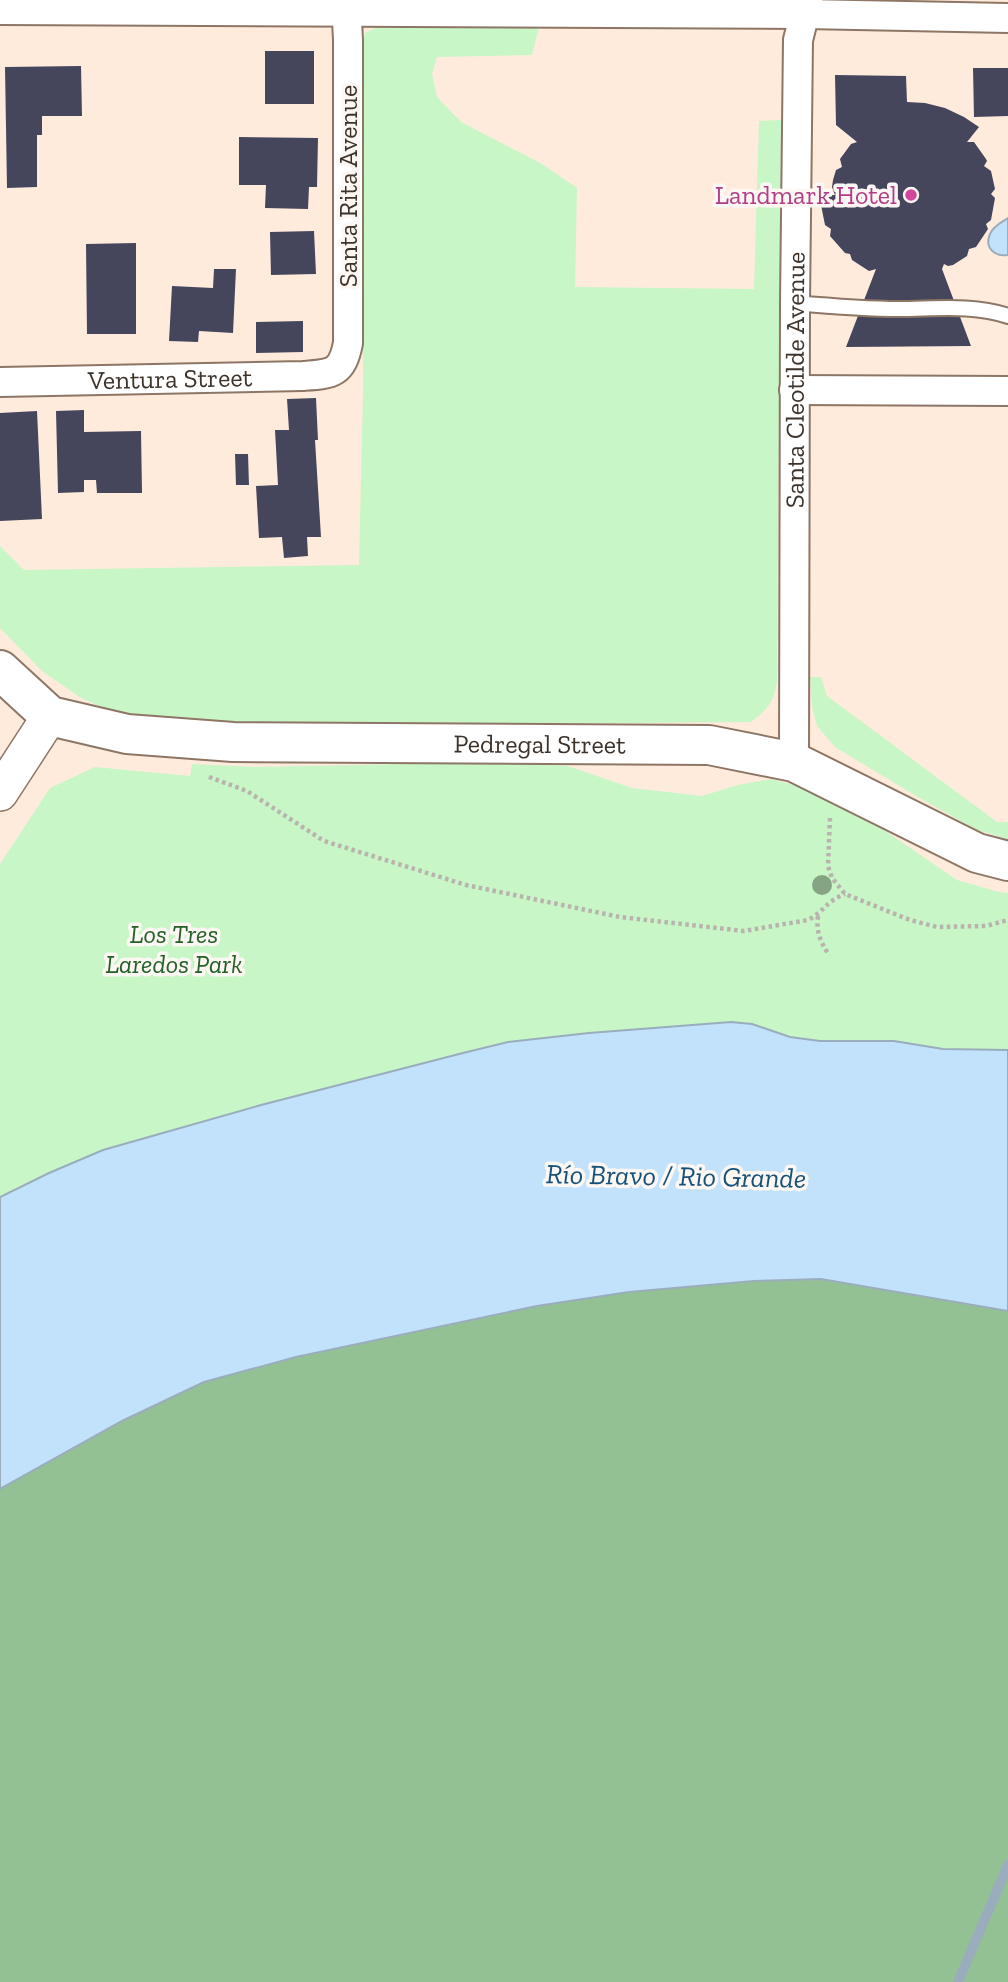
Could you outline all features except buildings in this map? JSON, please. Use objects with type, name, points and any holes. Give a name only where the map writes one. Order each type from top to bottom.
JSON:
[{"type":"main road","points":[[0,670],[50,716]]},
{"type":"main road","name":"Pedregal Street","points":[[50,716],[127,733],[233,742],[709,745],[794,762],[977,853],[1008,862]]},
{"type":"street","points":[[0,10],[346,6],[806,7],[1008,18]]},
{"type":"street","name":"Santa Rita Avenue","points":[[338,369],[345,358],[348,343],[346,6]]},
{"type":"street","name":"Santa Cleotilde Avenue","points":[[794,762],[798,40],[806,7]]},
{"type":"street","name":"Ventura Street","points":[[0,382],[303,376],[323,375],[338,369]]},
{"type":"street","points":[[794,390],[1008,391]]},
{"type":"street","points":[[0,793],[50,716]]},
{"type":"lane","points":[[795,303],[860,309],[995,311],[1008,316]]},
{"type":"path","points":[[202,775],[247,791],[324,841],[466,885],[620,917],[744,931],[808,920],[818,915],[831,899],[845,894]]},
{"type":"path","points":[[830,812],[828,866],[832,878],[845,894],[910,920],[937,927],[986,926],[1008,920]]},
{"type":"path","points":[[818,915],[816,929],[828,955]]},
{"type":"shaded area","points":[[0,0],[1008,0],[1008,1050],[679,1026],[508,1042],[49,1173],[0,1197]]},
{"type":"green space","points":[[375,28],[539,28],[532,55],[437,57],[432,74],[437,97],[461,122],[542,164],[577,188],[575,287],[754,289],[759,121],[781,120],[777,682],[769,705],[751,722],[285,726],[160,721],[116,713],[81,698],[42,671],[0,628],[0,546],[24,570],[359,565],[363,390],[362,44],[365,33]]},
{"type":"green space","points":[[810,677],[821,677],[827,696],[997,822],[1008,822],[1008,839],[977,830],[835,747],[817,726],[812,707]]},
{"type":"green space","name":"Los Tres Laredos Park","points":[[507,762],[568,766],[632,788],[702,796],[771,779],[802,787],[849,806],[957,880],[1008,893],[1008,1050],[943,1049],[894,1041],[820,1041],[790,1037],[771,1030],[731,1022],[508,1042],[261,1105],[103,1150],[0,1197],[0,864],[50,788],[95,767],[190,776],[192,764],[256,767]]},
{"type":"green space","points":[[821,1279],[1008,1311],[1008,1982],[0,1982],[0,1489],[122,1421],[204,1382],[296,1357],[537,1306],[629,1292],[754,1281]]},
{"type":"water","points":[[1008,218],[1008,255],[999,255],[988,243],[990,234],[998,224]]},
{"type":"water","name":"Río Bravo / Rio Grande","points":[[731,1022],[752,1024],[790,1037],[820,1041],[894,1041],[943,1049],[1008,1050],[1008,1311],[821,1279],[754,1281],[629,1292],[537,1306],[296,1357],[204,1382],[122,1421],[0,1489],[0,1197],[103,1150],[261,1105],[508,1042]]},
{"type":"waterway","points":[[958,1982],[1008,1865]]},
{"type":"place","name":"Landmark Hotel","points":[[911,195]]}]
